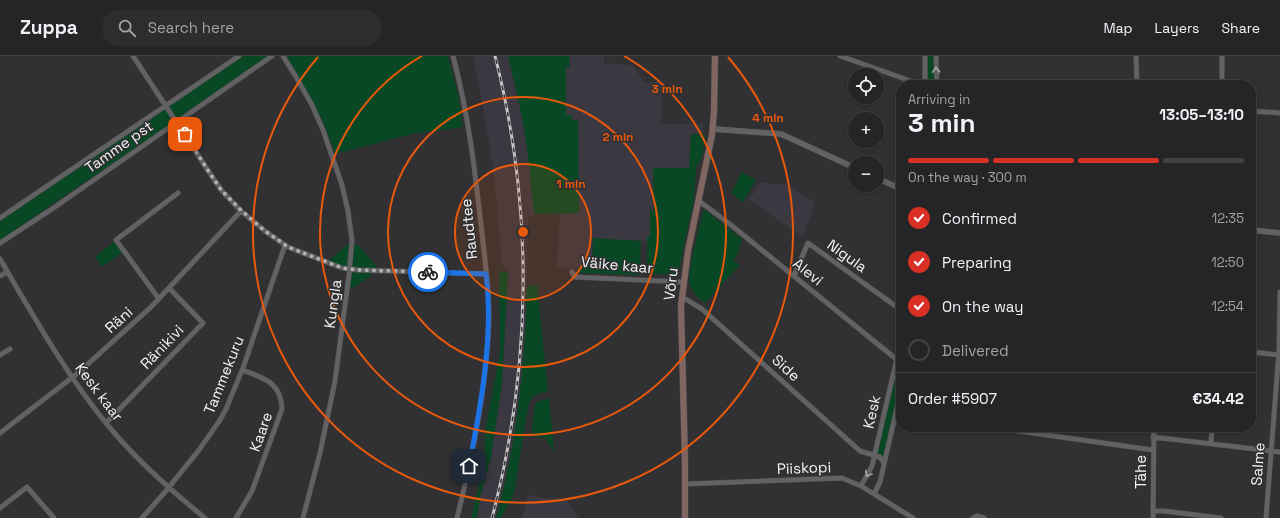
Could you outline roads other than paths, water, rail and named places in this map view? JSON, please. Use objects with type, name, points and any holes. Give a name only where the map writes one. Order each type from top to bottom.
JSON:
[{"type":"main road","name":"Võru","points":[[685,518],[686,484],[681,306],[688,251],[713,129],[715,56]]},
{"type":"street","points":[[133,56],[222,191],[265,231],[285,245],[342,268],[486,274]]},
{"type":"street","name":"Tamme pst","points":[[0,218],[239,56]]},
{"type":"street","name":"Tamme pst","points":[[0,243],[52,209],[272,56]]},
{"type":"street","name":"Kungla","points":[[282,56],[300,84],[321,124],[342,185],[348,211],[352,240],[350,269],[335,381],[320,453],[303,518]]},
{"type":"street","name":"Raudtee","points":[[453,56],[470,133],[489,298],[489,318],[484,377],[474,442],[457,518]]},
{"type":"street","points":[[840,56],[908,80]]},
{"type":"street","points":[[924,56],[926,80]]},
{"type":"street","points":[[936,56],[937,80]]},
{"type":"street","points":[[1136,56],[1137,80]]},
{"type":"street","points":[[1222,56],[1222,80]]},
{"type":"street","points":[[1256,111],[1280,113]]},
{"type":"street","points":[[713,129],[781,134],[848,165]]},
{"type":"street","points":[[884,181],[896,187]]},
{"type":"street","points":[[159,299],[116,240],[178,193]]},
{"type":"street","name":"Alevi","points":[[699,201],[731,225],[896,360]]},
{"type":"street","name":"Räni","points":[[1,430],[72,377],[170,289],[241,210]]},
{"type":"street","points":[[1256,230],[1280,232]]},
{"type":"street","name":"Nigula","points":[[794,276],[808,243],[896,306]]},
{"type":"street","name":"Tammekuru","points":[[142,518],[199,450],[226,409],[242,370],[285,245]]},
{"type":"street","name":"Kesk kaar","points":[[0,259],[72,377],[106,423],[125,445],[168,488],[205,518]]},
{"type":"street","points":[[0,276],[7,272]]},
{"type":"street","name":"Väike kaar","points":[[572,272],[576,277],[683,282]]},
{"type":"street","name":"Ränikivi","points":[[106,423],[203,322],[170,289]]},
{"type":"street","name":"Salme","points":[[1266,518],[1279,355],[1280,292]]},
{"type":"street","name":"Side","points":[[682,297],[702,309],[860,451],[875,455]]},
{"type":"street","points":[[0,355],[10,349]]},
{"type":"street","points":[[1256,353],[1279,355]]},
{"type":"street","name":"Kesk","points":[[861,486],[872,466],[896,360]]},
{"type":"street","name":"Kaare","points":[[236,518],[252,491],[282,409],[282,400],[278,390],[268,380],[242,370]]},
{"type":"street","name":"Kesk","points":[[874,494],[880,482],[896,411]]},
{"type":"street","points":[[1025,432],[1153,450]]},
{"type":"street","name":"Tähe","points":[[1153,518],[1154,432]]},
{"type":"street","points":[[1211,443],[1212,432]]},
{"type":"street","points":[[1154,437],[1280,452]]},
{"type":"street","points":[[875,455],[880,457],[884,463]]},
{"type":"street","name":"Piiskopi","points":[[686,484],[842,478],[861,486],[913,518]]},
{"type":"street","points":[[0,508],[27,487],[54,518]]},
{"type":"street","points":[[1153,511],[1221,518]]},
{"type":"street","points":[[973,518],[976,516],[984,518]]},
{"type":"railway","points":[[492,518],[505,461],[515,403],[521,345],[523,287],[522,229],[517,171],[508,113],[495,56]]}]
